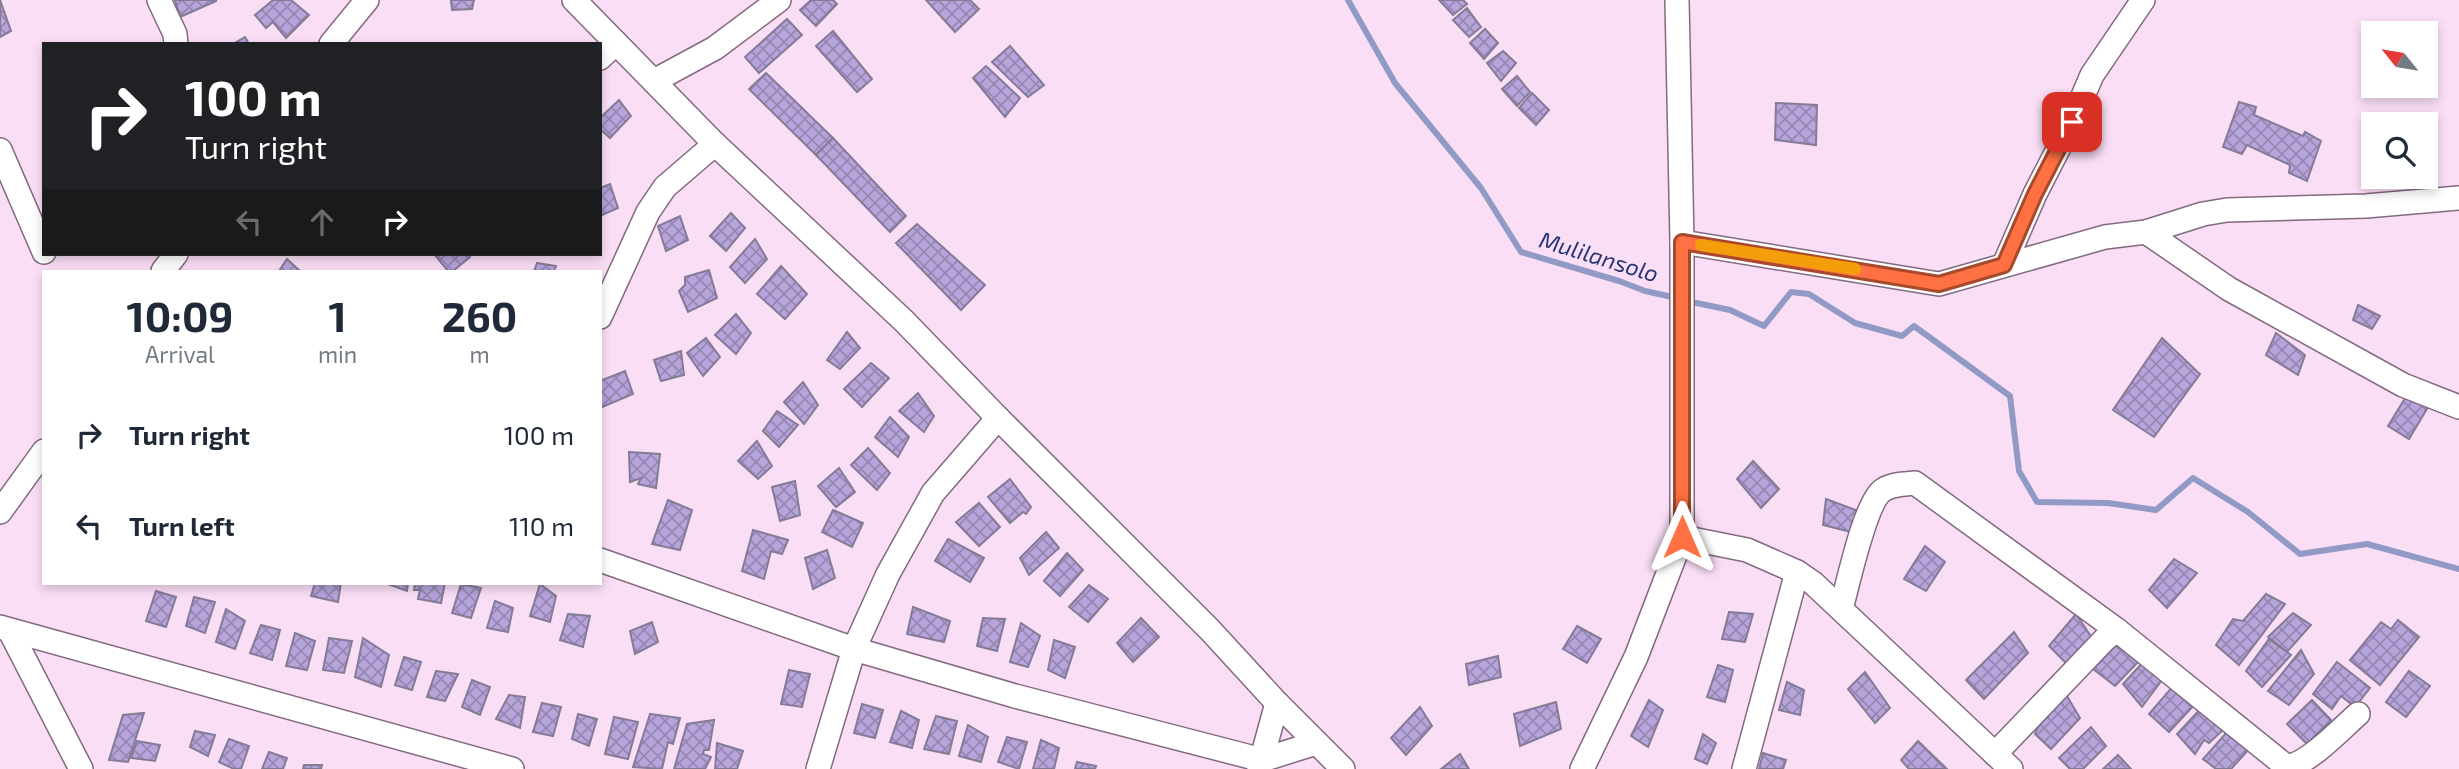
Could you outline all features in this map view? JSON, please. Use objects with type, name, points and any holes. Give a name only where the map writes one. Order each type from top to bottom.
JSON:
[{"type":"street","points":[[159,0],[175,34],[176,42]]},
{"type":"street","points":[[574,0],[608,50],[654,81],[715,144],[904,321],[1210,630],[1343,769]]},
{"type":"street","points":[[654,81],[715,48],[779,0]]},
{"type":"street","points":[[1582,769],[1636,657],[1682,537],[1682,242],[1677,0]]},
{"type":"street","points":[[2004,265],[2092,75],[2143,0]]},
{"type":"street","points":[[332,42],[356,4]]},
{"type":"street","points":[[602,313],[648,212],[665,187],[715,144]]},
{"type":"street","points":[[0,150],[42,248]]},
{"type":"street","points":[[1682,242],[1939,284],[2105,237],[2146,232],[2203,214],[2227,210],[2366,206],[2459,198]]},
{"type":"street","points":[[2146,232],[2229,289],[2403,385],[2459,407]]},
{"type":"street","points":[[164,270],[174,256]]},
{"type":"street","points":[[818,769],[854,649],[888,574],[933,494],[998,418]]},
{"type":"street","points":[[0,512],[42,454]]},
{"type":"street","points":[[1841,609],[1870,505],[1882,490],[1899,484],[1915,483],[2117,630],[2287,767],[2295,766],[2310,755],[2358,714]]},
{"type":"street","points":[[1682,537],[1747,550],[1797,572],[1813,583],[2003,761],[2105,639],[2117,630]]},
{"type":"street","points":[[602,561],[854,649],[1260,764],[1316,743]]},
{"type":"street","points":[[1744,769],[1797,572]]},
{"type":"street","points":[[5,629],[81,769]]},
{"type":"street","points":[[5,629],[512,769]]},
{"type":"street","points":[[1260,764],[1277,703]]},
{"type":"building","points":[[0,0],[11,31],[0,37]]},
{"type":"building","points":[[175,0],[216,0],[216,1],[180,17]]},
{"type":"building","points":[[273,0],[291,0],[309,15],[286,38],[273,22],[266,28],[255,15]]},
{"type":"building","points":[[451,0],[474,0],[472,9],[452,10]]},
{"type":"building","points":[[811,0],[833,0],[837,4],[816,26],[800,10]]},
{"type":"building","points":[[926,0],[970,0],[979,9],[955,32]]},
{"type":"building","points":[[1439,0],[1463,0],[1467,4],[1453,15]]},
{"type":"building","points":[[1467,8],[1481,27],[1469,37],[1453,20]]},
{"type":"building","points":[[787,19],[802,35],[759,73],[745,57]]},
{"type":"building","points":[[1485,29],[1498,43],[1484,59],[1470,43]]},
{"type":"building","points":[[833,31],[872,79],[857,92],[816,46]]},
{"type":"building","points":[[1010,46],[1044,85],[1028,97],[992,62]]},
{"type":"building","points":[[1503,51],[1516,63],[1501,81],[1487,63]]},
{"type":"building","points":[[986,66],[1020,98],[1005,117],[973,78]]},
{"type":"building","points":[[766,73],[833,138],[816,155],[749,89]]},
{"type":"building","points":[[1517,76],[1530,92],[1517,106],[1502,89]]},
{"type":"building","points":[[1532,93],[1549,110],[1536,125],[1519,108]]},
{"type":"building","points":[[619,100],[631,116],[610,138],[602,131],[602,116]]},
{"type":"building","points":[[2239,102],[2256,107],[2254,115],[2303,136],[2305,132],[2321,141],[2307,181],[2289,173],[2290,165],[2247,145],[2242,154],[2223,147]]},
{"type":"building","points":[[1776,103],[1817,105],[1816,145],[1775,140]]},
{"type":"building","points":[[833,138],[906,216],[890,232],[816,155]]},
{"type":"building","points":[[610,184],[618,208],[602,215],[602,187]]},
{"type":"building","points":[[731,213],[745,228],[726,251],[710,236]]},
{"type":"building","points":[[680,216],[688,240],[666,251],[658,226]]},
{"type":"building","points":[[917,224],[985,285],[961,310],[896,243]]},
{"type":"building","points":[[755,239],[767,259],[745,283],[730,267]]},
{"type":"building","points":[[436,256],[470,257],[454,270],[447,270]]},
{"type":"building","points":[[287,259],[299,270],[280,270]]},
{"type":"building","points":[[537,263],[556,266],[554,270],[534,270]]},
{"type":"building","points":[[781,266],[807,294],[785,319],[757,294]]},
{"type":"building","points":[[709,270],[717,298],[688,312],[679,291],[685,285],[685,277]]},
{"type":"building","points":[[2358,305],[2380,316],[2372,329],[2353,320]]},
{"type":"building","points":[[736,314],[751,333],[736,354],[715,335]]},
{"type":"building","points":[[847,332],[860,348],[840,369],[827,360]]},
{"type":"building","points":[[2276,333],[2305,355],[2298,375],[2266,355]]},
{"type":"building","points":[[706,338],[720,357],[703,376],[687,353]]},
{"type":"building","points":[[2162,338],[2200,374],[2154,437],[2113,410]]},
{"type":"building","points":[[681,351],[684,375],[661,381],[654,360]]},
{"type":"building","points":[[871,363],[889,378],[862,407],[844,389]]},
{"type":"building","points":[[625,371],[633,394],[602,407],[602,380]]},
{"type":"building","points":[[803,382],[818,405],[804,424],[784,402]]},
{"type":"building","points":[[918,393],[934,416],[924,432],[899,411]]},
{"type":"building","points":[[2407,395],[2428,407],[2409,439],[2388,426]]},
{"type":"building","points":[[777,411],[798,425],[779,447],[763,431]]},
{"type":"building","points":[[890,417],[909,437],[898,457],[875,437]]},
{"type":"building","points":[[757,441],[772,466],[758,479],[738,461]]},
{"type":"building","points":[[868,448],[890,473],[877,490],[851,465]]},
{"type":"building","points":[[629,452],[660,454],[656,488],[638,484],[641,478],[630,482]]},
{"type":"building","points":[[1753,461],[1779,489],[1761,508],[1737,479]]},
{"type":"building","points":[[839,468],[855,492],[836,507],[818,486]]},
{"type":"building","points":[[1010,479],[1031,507],[1026,514],[1023,512],[1010,523],[988,497]]},
{"type":"building","points":[[795,481],[800,515],[780,521],[772,487]]},
{"type":"building","points":[[1826,499],[1861,512],[1855,533],[1823,525]]},
{"type":"building","points":[[668,500],[692,510],[680,550],[652,544]]},
{"type":"building","points":[[979,503],[1000,527],[979,546],[956,522]]},
{"type":"building","points":[[833,510],[863,523],[852,547],[822,532]]},
{"type":"building","points":[[753,530],[788,540],[782,554],[771,551],[764,579],[742,571]]},
{"type":"building","points":[[1046,532],[1059,548],[1029,575],[1020,558]]},
{"type":"building","points":[[948,539],[984,558],[970,582],[935,561]]},
{"type":"building","points":[[1925,546],[1945,562],[1926,591],[1904,579]]},
{"type":"building","points":[[827,550],[835,578],[813,589],[805,558]]},
{"type":"building","points":[[1067,553],[1083,570],[1060,596],[1044,581]]},
{"type":"building","points":[[2174,559],[2197,573],[2167,608],[2149,590]]},
{"type":"building","points":[[314,585],[341,585],[338,602],[311,596]]},
{"type":"building","points":[[391,585],[408,585],[407,591]]},
{"type":"building","points":[[415,585],[445,585],[441,603],[418,599],[420,590],[414,590]]},
{"type":"building","points":[[461,585],[481,588],[471,618],[452,613]]},
{"type":"building","points":[[541,585],[556,596],[550,622],[530,616]]},
{"type":"building","points":[[1089,585],[1108,599],[1088,622],[1069,607]]},
{"type":"building","points":[[156,591],[176,597],[166,627],[146,621]]},
{"type":"building","points":[[2266,594],[2285,604],[2239,665],[2216,645],[2233,619],[2243,621]]},
{"type":"building","points":[[194,597],[215,602],[205,633],[186,626]]},
{"type":"building","points":[[495,601],[513,608],[508,632],[487,628]]},
{"type":"building","points":[[913,607],[950,621],[944,642],[907,634]]},
{"type":"building","points":[[226,609],[245,621],[235,649],[216,642]]},
{"type":"building","points":[[1729,612],[1753,614],[1745,642],[1722,639]]},
{"type":"building","points":[[2293,613],[2311,625],[2287,652],[2268,637]]},
{"type":"building","points":[[568,614],[590,616],[583,647],[560,640]]},
{"type":"building","points":[[2076,614],[2092,638],[2068,665],[2049,646]]},
{"type":"building","points":[[983,618],[1005,619],[997,651],[977,646]]},
{"type":"building","points":[[1141,618],[1159,637],[1133,662],[1117,643]]},
{"type":"building","points":[[2398,620],[2419,637],[2380,685],[2350,660],[2381,622],[2391,629]]},
{"type":"building","points":[[652,622],[658,642],[635,654],[630,631]]},
{"type":"building","points":[[1021,623],[1040,636],[1028,667],[1010,662]]},
{"type":"building","points":[[261,625],[280,630],[272,660],[250,653]]},
{"type":"building","points":[[1577,626],[1601,639],[1587,663],[1563,649]]},
{"type":"building","points":[[2014,632],[2028,653],[1984,699],[1966,680]]},
{"type":"building","points":[[295,633],[315,641],[307,670],[286,666]]},
{"type":"building","points":[[329,638],[352,641],[344,673],[323,670]]},
{"type":"building","points":[[363,638],[389,655],[381,687],[355,677]]},
{"type":"building","points":[[2122,639],[2140,660],[2115,686],[2093,669]]},
{"type":"building","points":[[2269,639],[2291,655],[2262,687],[2246,671]]},
{"type":"building","points":[[1054,640],[1075,647],[1065,678],[1048,670]]},
{"type":"building","points":[[2301,650],[2314,674],[2289,705],[2268,691]]},
{"type":"building","points":[[1498,656],[1501,677],[1469,685],[1466,664]]},
{"type":"building","points":[[404,657],[421,662],[412,690],[395,685]]},
{"type":"building","points":[[2146,659],[2165,676],[2142,707],[2123,684]]},
{"type":"building","points":[[2337,662],[2370,688],[2355,707],[2341,696],[2332,709],[2313,694]]},
{"type":"building","points":[[1718,665],[1733,670],[1725,702],[1707,697]]},
{"type":"building","points":[[789,670],[810,674],[802,707],[781,704]]},
{"type":"building","points":[[436,671],[458,674],[445,701],[427,697]]},
{"type":"building","points":[[2409,671],[2430,686],[2406,717],[2386,702]]},
{"type":"building","points":[[1865,672],[1890,708],[1875,723],[1848,689]]},
{"type":"building","points":[[472,680],[490,687],[480,715],[462,707]]},
{"type":"building","points":[[1787,682],[1804,690],[1800,715],[1779,710]]},
{"type":"building","points":[[2174,685],[2198,701],[2169,732],[2149,714]]},
{"type":"building","points":[[2064,691],[2080,718],[2051,749],[2035,734],[2038,727],[2034,723]]},
{"type":"building","points":[[509,695],[525,697],[520,728],[496,719]]},
{"type":"building","points":[[1649,700],[1663,710],[1648,747],[1631,736]]},
{"type":"building","points":[[2312,700],[2331,720],[2307,744],[2287,724]]},
{"type":"building","points":[[1556,702],[1561,729],[1520,746],[1514,714]]},
{"type":"building","points":[[542,703],[561,707],[553,736],[533,732]]},
{"type":"building","points":[[862,704],[883,710],[875,738],[854,733]]},
{"type":"building","points":[[2204,705],[2223,730],[2209,743],[2204,740],[2195,754],[2177,734]]},
{"type":"building","points":[[1420,707],[1432,726],[1406,755],[1391,738]]},
{"type":"building","points":[[901,711],[919,720],[912,748],[890,742]]},
{"type":"building","points":[[144,713],[128,762],[109,760],[123,715]]},
{"type":"building","points":[[578,714],[597,719],[589,746],[572,739]]},
{"type":"building","points":[[650,714],[680,718],[673,744],[668,742],[662,769],[633,767]]},
{"type":"building","points":[[936,716],[957,721],[949,754],[924,749]]},
{"type":"building","points":[[614,717],[638,722],[628,759],[605,754]]},
{"type":"building","points":[[714,720],[709,750],[704,750],[703,754],[711,757],[705,769],[674,769],[687,724]]},
{"type":"building","points":[[968,725],[988,737],[981,762],[959,756]]},
{"type":"building","points":[[2091,727],[2106,746],[2083,769],[2070,769],[2059,758]]},
{"type":"building","points":[[195,731],[215,735],[208,756],[190,747]]},
{"type":"building","points":[[2227,732],[2251,747],[2231,769],[2216,769],[2203,759]]},
{"type":"building","points":[[1703,734],[1716,743],[1707,764],[1695,759]]},
{"type":"building","points":[[1007,737],[1027,742],[1019,769],[998,762]]},
{"type":"building","points":[[229,739],[249,746],[241,769],[234,769],[219,762]]},
{"type":"building","points":[[1041,740],[1059,748],[1054,769],[1033,769]]},
{"type":"building","points":[[137,741],[160,745],[155,761],[131,758]]},
{"type":"building","points":[[1918,741],[1947,769],[1909,769],[1901,760]]},
{"type":"building","points":[[717,743],[743,751],[737,769],[715,769]]},
{"type":"building","points":[[269,752],[287,758],[283,769],[262,769]]},
{"type":"building","points":[[1763,753],[1786,760],[1783,769],[1759,769]]},
{"type":"building","points":[[1460,754],[1469,769],[1441,769]]},
{"type":"building","points":[[2118,755],[2131,769],[2103,769]]},
{"type":"building","points":[[1077,762],[1096,766],[1095,769],[1075,769]]},
{"type":"building","points":[[304,765],[322,765],[321,769],[303,769]]},
{"type":"waterway","name":"Mulilansolo","points":[[1348,0],[1395,83],[1481,188],[1521,252],[1645,291],[1677,298]]},
{"type":"waterway","name":"Mulilansolo","points":[[1687,301],[1730,310],[1764,326],[1791,292],[1809,294],[1855,323],[1902,336],[1914,326],[2010,396],[2019,471],[2037,502],[2108,503],[2156,510],[2193,478],[2248,512],[2300,554],[2367,544],[2459,569]]},
{"type":"slow traffic","points":[[1701,245],[1855,269]]},
{"type":"route","points":[[1682,537],[1682,242],[1939,284],[2004,265],[2035,194],[2072,122]]}]
